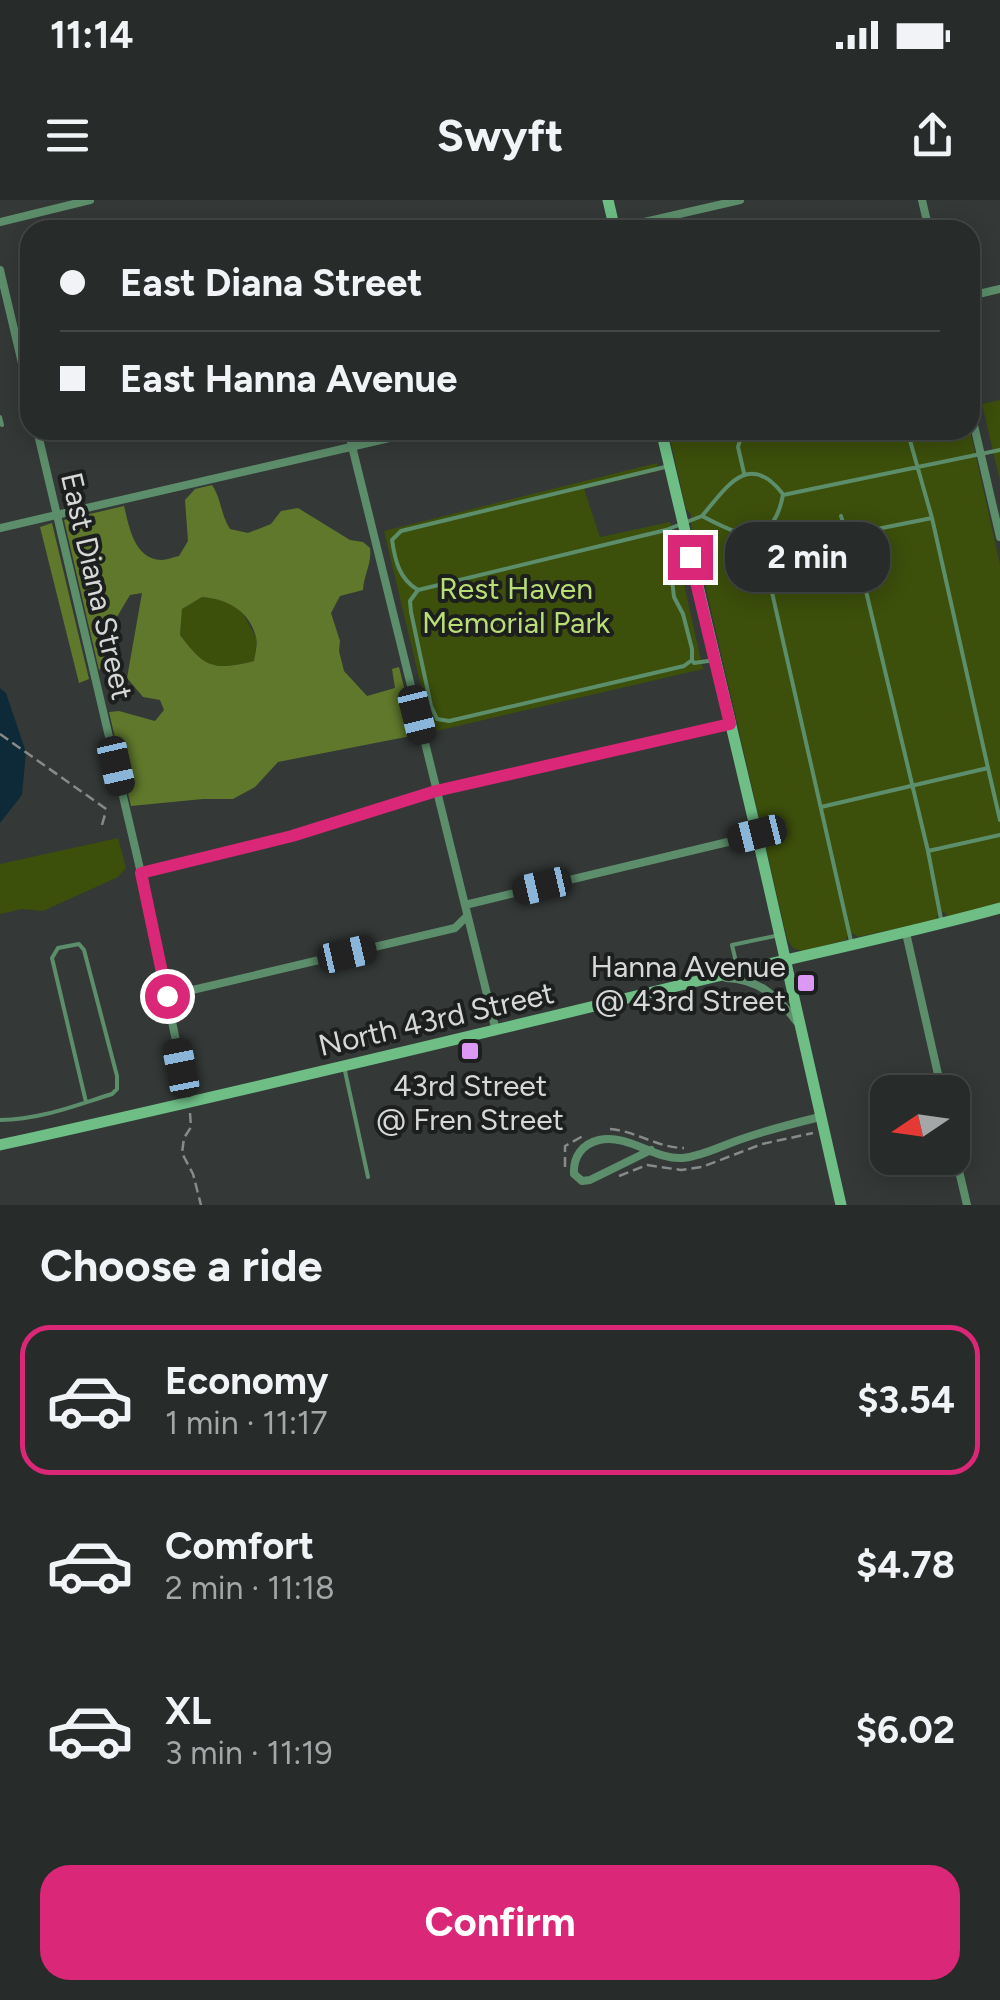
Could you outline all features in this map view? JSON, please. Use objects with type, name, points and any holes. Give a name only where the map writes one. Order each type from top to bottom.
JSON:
[{"type":"street","points":[[0,222],[90,200]]},
{"type":"street","points":[[657,220],[740,200]]},
{"type":"street","points":[[0,270],[4,306],[20,348]]},
{"type":"street","name":"East Diana Street","points":[[40,440],[141,873],[190,1108]]},
{"type":"street","points":[[350,440],[496,1031]]},
{"type":"street","points":[[0,528],[382,440]]},
{"type":"street","points":[[663,440],[841,1205]]},
{"type":"street","points":[[977,440],[1000,537]]},
{"type":"street","points":[[141,873],[292,836],[436,791],[730,724]]},
{"type":"street","points":[[464,905],[757,834]]},
{"type":"street","name":"North 43rd Street","points":[[0,1145],[190,1108],[1000,908]]},
{"type":"street","points":[[167,996],[456,928],[468,916]]},
{"type":"street","points":[[906,934],[938,1075]]},
{"type":"street","points":[[712,978],[737,978],[758,984],[786,1007],[800,1026]]},
{"type":"street","points":[[651,1150],[590,1180],[574,1174],[573,1160],[598,1140],[626,1140],[680,1158],[820,1117]]},
{"type":"street","points":[[960,1175],[967,1205]]},
{"type":"lane","points":[[0,416],[2,426]]},
{"type":"lane","points":[[740,440],[744,473]]},
{"type":"lane","points":[[909,440],[932,518],[1000,820]]},
{"type":"lane","points":[[783,495],[1000,450]]},
{"type":"lane","points":[[418,590],[408,584],[398,569],[392,540],[400,531],[669,466]]},
{"type":"lane","points":[[692,660],[684,666],[449,721],[437,719],[410,601],[418,590],[666,530],[702,516],[744,473],[764,478],[783,495]]},
{"type":"lane","points":[[702,516],[746,536],[758,533],[778,516],[783,495]]},
{"type":"lane","points":[[842,516],[847,535],[855,545],[942,924]]},
{"type":"lane","points":[[764,556],[932,518]]},
{"type":"lane","points":[[666,530],[674,596],[684,614],[692,660],[694,664],[714,660]]},
{"type":"lane","points":[[758,533],[852,945]]},
{"type":"lane","points":[[821,807],[988,768]]},
{"type":"lane","points":[[928,851],[1000,835]]},
{"type":"lane","points":[[738,971],[732,946],[780,934]]},
{"type":"lane","points":[[0,1120],[28,1120],[112,1094],[117,1089],[117,1076],[84,950],[79,944],[69,944],[58,948],[52,958],[86,1102]]},
{"type":"lane","points":[[344,1067],[368,1177]]},
{"type":"path","points":[[0,734],[108,810],[102,825]]},
{"type":"path","points":[[190,1108],[190,1126],[182,1154],[193,1174],[201,1205]]},
{"type":"green space","points":[[1000,400],[1000,481],[982,404]]},
{"type":"green space","points":[[670,440],[972,440],[1000,564],[1000,904],[948,917],[944,912],[936,920],[858,937],[848,935],[846,940],[803,951],[793,948],[787,939],[691,514],[686,509]]},
{"type":"green space","name":"Rest Haven Memorial Park","points":[[657,463],[658,471],[584,489],[600,537],[670,522],[703,669],[432,732],[384,531]]},
{"type":"green space","points":[[212,485],[230,529],[248,533],[271,524],[281,511],[298,508],[370,548],[363,590],[340,596],[331,613],[340,641],[339,651],[344,671],[367,696],[395,688],[392,669],[399,667],[416,735],[278,762],[255,787],[233,799],[131,806],[109,712],[155,721],[164,710],[160,700],[143,697],[127,678],[142,593],[130,595],[108,632],[107,660],[99,670],[64,520],[124,506],[139,548],[152,558],[168,559],[179,556],[188,541],[185,500],[195,489]],"holes":[[[202,597],[228,603],[248,620],[257,640],[254,661],[229,666],[211,664],[180,635],[182,609]]]},
{"type":"green space","points":[[52,523],[89,679],[79,683],[40,527]]},
{"type":"green space","points":[[202,597],[223,599],[241,610],[257,639],[254,661],[228,666],[211,664],[180,635],[182,609]]},
{"type":"green space","points":[[118,838],[126,868],[118,877],[43,911],[22,909],[0,914],[0,864]]},
{"type":"water","points":[[0,688],[6,693],[26,752],[22,795],[0,823]]},
{"type":"place","name":"Hanna Avenue @ 43rd Street","points":[[806,983]]},
{"type":"place","name":"43rd Street @ Fren Street","points":[[470,1051]]},
{"type":"route","points":[[167,996],[141,873],[292,836],[436,791],[730,724],[690,557]]}]
